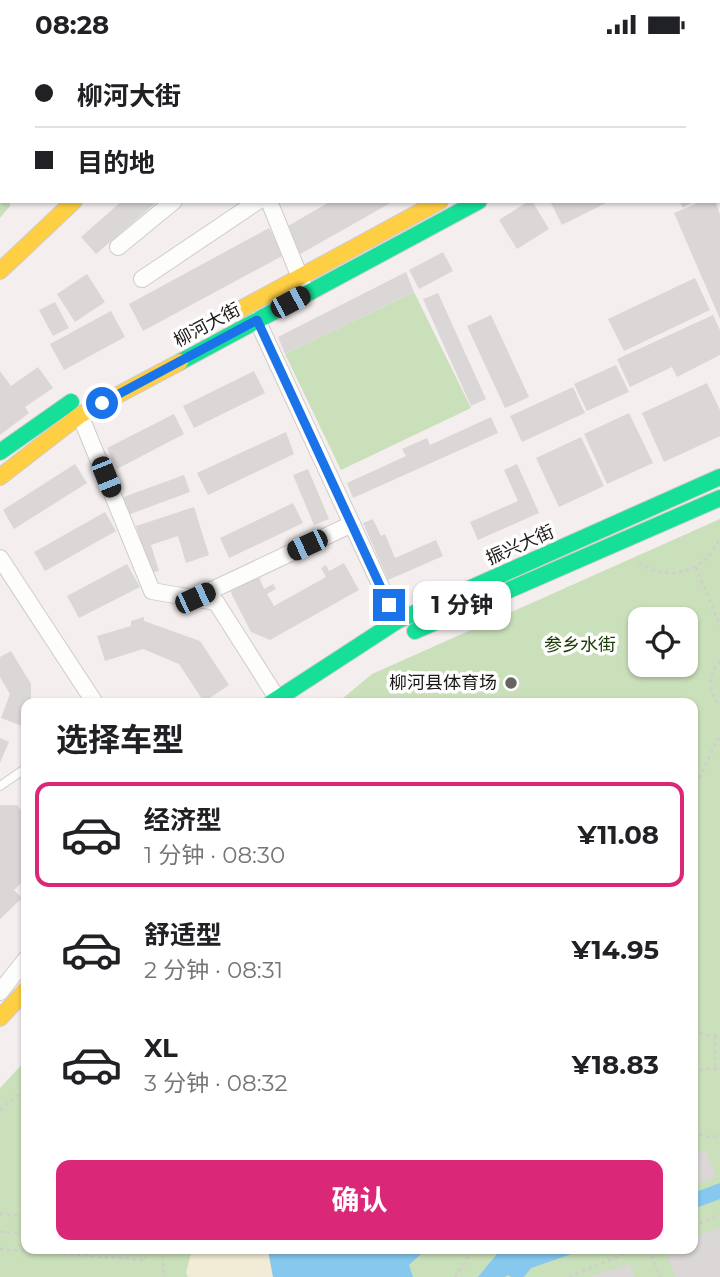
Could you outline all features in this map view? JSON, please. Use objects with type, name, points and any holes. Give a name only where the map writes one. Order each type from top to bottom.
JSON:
[{"type":"street","points":[[0,252],[52,203]]},
{"type":"street","points":[[0,271],[72,203]]},
{"type":"street","points":[[118,247],[172,203]]},
{"type":"street","points":[[142,279],[255,203]]},
{"type":"street","points":[[270,203],[307,293]]},
{"type":"street","name":"柳河大街","points":[[229,316],[436,203]]},
{"type":"street","name":"柳河大街","points":[[0,477],[80,415],[475,203]]},
{"type":"street","points":[[257,320],[397,621]]},
{"type":"street","points":[[0,452],[88,392]]},
{"type":"street","points":[[80,415],[152,591],[216,602],[272,698]]},
{"type":"street","name":"振兴大街","points":[[279,698],[397,621],[720,477]]},
{"type":"street","name":"振兴大街","points":[[304,698],[401,637],[720,498]]},
{"type":"street","points":[[195,598],[352,524]]},
{"type":"street","points":[[0,558],[92,698]]},
{"type":"street","points":[[0,992],[21,965]]},
{"type":"street","points":[[4,1023],[21,998]]},
{"type":"street","points":[[4,1023],[21,1014]]},
{"type":"lane","points":[[0,786],[21,771]]},
{"type":"path","points":[[639,563],[648,569],[677,574],[696,567],[711,554],[720,537]]},
{"type":"path","points":[[696,567],[720,626]]},
{"type":"path","points":[[720,660],[713,670],[711,685],[713,695],[720,706]]},
{"type":"path","points":[[698,781],[720,735]]},
{"type":"path","points":[[698,1032],[718,1036],[718,1068],[698,1071]]},
{"type":"path","points":[[0,1110],[21,1092]]},
{"type":"path","points":[[698,1134],[708,1137],[720,1136]]},
{"type":"path","points":[[0,1214],[21,1216]]},
{"type":"path","points":[[698,1224],[720,1215]]},
{"type":"path","points":[[0,1232],[21,1234]]},
{"type":"path","points":[[0,1249],[21,1251]]},
{"type":"path","points":[[66,1254],[145,1260],[146,1254]]},
{"type":"path","points":[[162,1254],[164,1277]]},
{"type":"path","points":[[455,1277],[471,1254]]},
{"type":"path","points":[[569,1277],[624,1254]]},
{"type":"path","points":[[651,1254],[660,1277]]},
{"type":"green space","points":[[0,203],[10,203],[10,206],[0,218]]},
{"type":"green space","points":[[414,292],[471,408],[341,470],[285,354]]},
{"type":"green space","name":"参乡水街","points":[[720,519],[720,1277],[0,1277],[0,1088],[21,1065],[21,1254],[698,1254],[698,698],[343,698],[372,674]]},
{"type":"sand","points":[[191,1254],[269,1254],[273,1277],[188,1277],[186,1273]]},
{"type":"water","points":[[720,1183],[720,1199],[698,1207],[698,1191]]},
{"type":"water","points":[[269,1254],[421,1254],[409,1265],[413,1277],[273,1277]]},
{"type":"water","points":[[497,1254],[571,1254],[531,1268],[524,1277],[478,1277]]},
{"type":"building","points":[[120,203],[156,203],[96,254],[81,237]]},
{"type":"building","points":[[328,203],[390,203],[295,257],[283,229]]},
{"type":"building","points":[[526,203],[533,203],[549,229],[517,249],[499,220]]},
{"type":"building","points":[[551,203],[606,203],[562,225]]},
{"type":"building","points":[[697,203],[716,203],[720,214],[720,319],[674,213]]},
{"type":"building","points":[[269,228],[284,255],[143,331],[129,304]]},
{"type":"building","points":[[443,252],[453,271],[419,289],[409,270]]},
{"type":"building","points":[[406,272],[414,292],[285,354],[278,337]]},
{"type":"building","points":[[87,274],[105,302],[75,322],[57,294]]},
{"type":"building","points":[[695,278],[710,310],[624,351],[608,319]]},
{"type":"building","points":[[438,293],[486,399],[471,406],[423,299]]},
{"type":"building","points":[[55,302],[69,328],[53,336],[39,310]]},
{"type":"building","points":[[111,311],[125,337],[64,370],[50,344]]},
{"type":"building","points":[[491,315],[529,397],[505,408],[467,326]]},
{"type":"building","points":[[713,315],[720,330],[720,355],[677,377],[672,367],[630,387],[617,359]]},
{"type":"building","points":[[616,365],[629,392],[587,411],[574,384]]},
{"type":"building","points":[[38,367],[53,388],[25,407],[29,413],[0,435],[0,371],[11,386]]},
{"type":"building","points":[[254,371],[265,393],[194,428],[183,406]]},
{"type":"building","points":[[707,383],[720,410],[720,436],[664,462],[642,413]]},
{"type":"building","points":[[573,387],[585,413],[522,442],[510,416]]},
{"type":"building","points":[[629,413],[653,463],[607,484],[584,434]]},
{"type":"building","points":[[174,414],[184,434],[117,469],[107,448]]},
{"type":"building","points":[[491,417],[498,433],[353,498],[347,483],[406,456],[402,449],[427,438],[430,445]]},
{"type":"building","points":[[286,432],[294,454],[208,495],[197,473]]},
{"type":"building","points":[[581,437],[604,486],[559,507],[536,458]]},
{"type":"building","points":[[75,464],[87,483],[14,529],[3,510]]},
{"type":"building","points":[[517,464],[539,513],[478,540],[470,522],[518,501],[504,470]]},
{"type":"building","points":[[308,469],[329,519],[314,525],[293,475]]},
{"type":"building","points":[[184,475],[190,492],[125,516],[118,499]]},
{"type":"building","points":[[293,503],[303,523],[229,558],[220,538]]},
{"type":"building","points":[[194,507],[209,555],[186,563],[178,536],[151,545],[159,571],[151,573],[136,526]]},
{"type":"building","points":[[105,512],[116,531],[45,571],[34,552]]},
{"type":"building","points":[[373,519],[381,536],[385,534],[395,558],[436,540],[443,556],[388,580],[363,523]]},
{"type":"building","points":[[344,563],[359,590],[270,640],[251,632],[232,595],[231,591],[259,577],[264,589],[273,584],[276,589],[267,594],[274,606],[326,577],[321,568],[326,565],[329,571]]},
{"type":"building","points":[[127,564],[140,587],[79,618],[67,596]]},
{"type":"building","points":[[144,617],[144,621],[200,641],[229,685],[210,698],[201,698],[179,664],[143,649],[105,661],[97,636],[131,626],[131,621]]},
{"type":"building","points":[[11,651],[31,684],[31,698],[21,698],[21,726],[1,718],[10,694],[0,677],[0,657]]},
{"type":"building","points":[[0,738],[9,742],[0,763]]},
{"type":"building","points":[[0,805],[17,805],[21,810],[21,883],[14,890],[21,899],[0,919]]},
{"type":"building","points":[[706,1150],[716,1177],[698,1183],[698,1153]]},
{"type":"building","points":[[720,1228],[720,1277],[675,1277],[667,1254],[698,1254],[698,1235]]},
{"type":"building","points":[[630,1264],[634,1277],[591,1276]]},
{"type":"traffic: fast","points":[[180,362],[475,203]]},
{"type":"traffic: fast","points":[[0,452],[71,402]]},
{"type":"traffic: fast","points":[[279,698],[397,621],[720,477]]},
{"type":"traffic: fast","points":[[415,631],[720,498]]},
{"type":"traffic: slow","points":[[0,271],[72,203]]},
{"type":"traffic: slow","points":[[241,309],[436,203]]},
{"type":"traffic: slow","points":[[0,477],[80,415],[180,362]]},
{"type":"traffic: slow","points":[[0,1018],[21,995]]},
{"type":"place","name":"柳河县体育场","points":[[511,683]]},
{"type":"route","points":[[102,403],[257,320],[389,605]]}]
